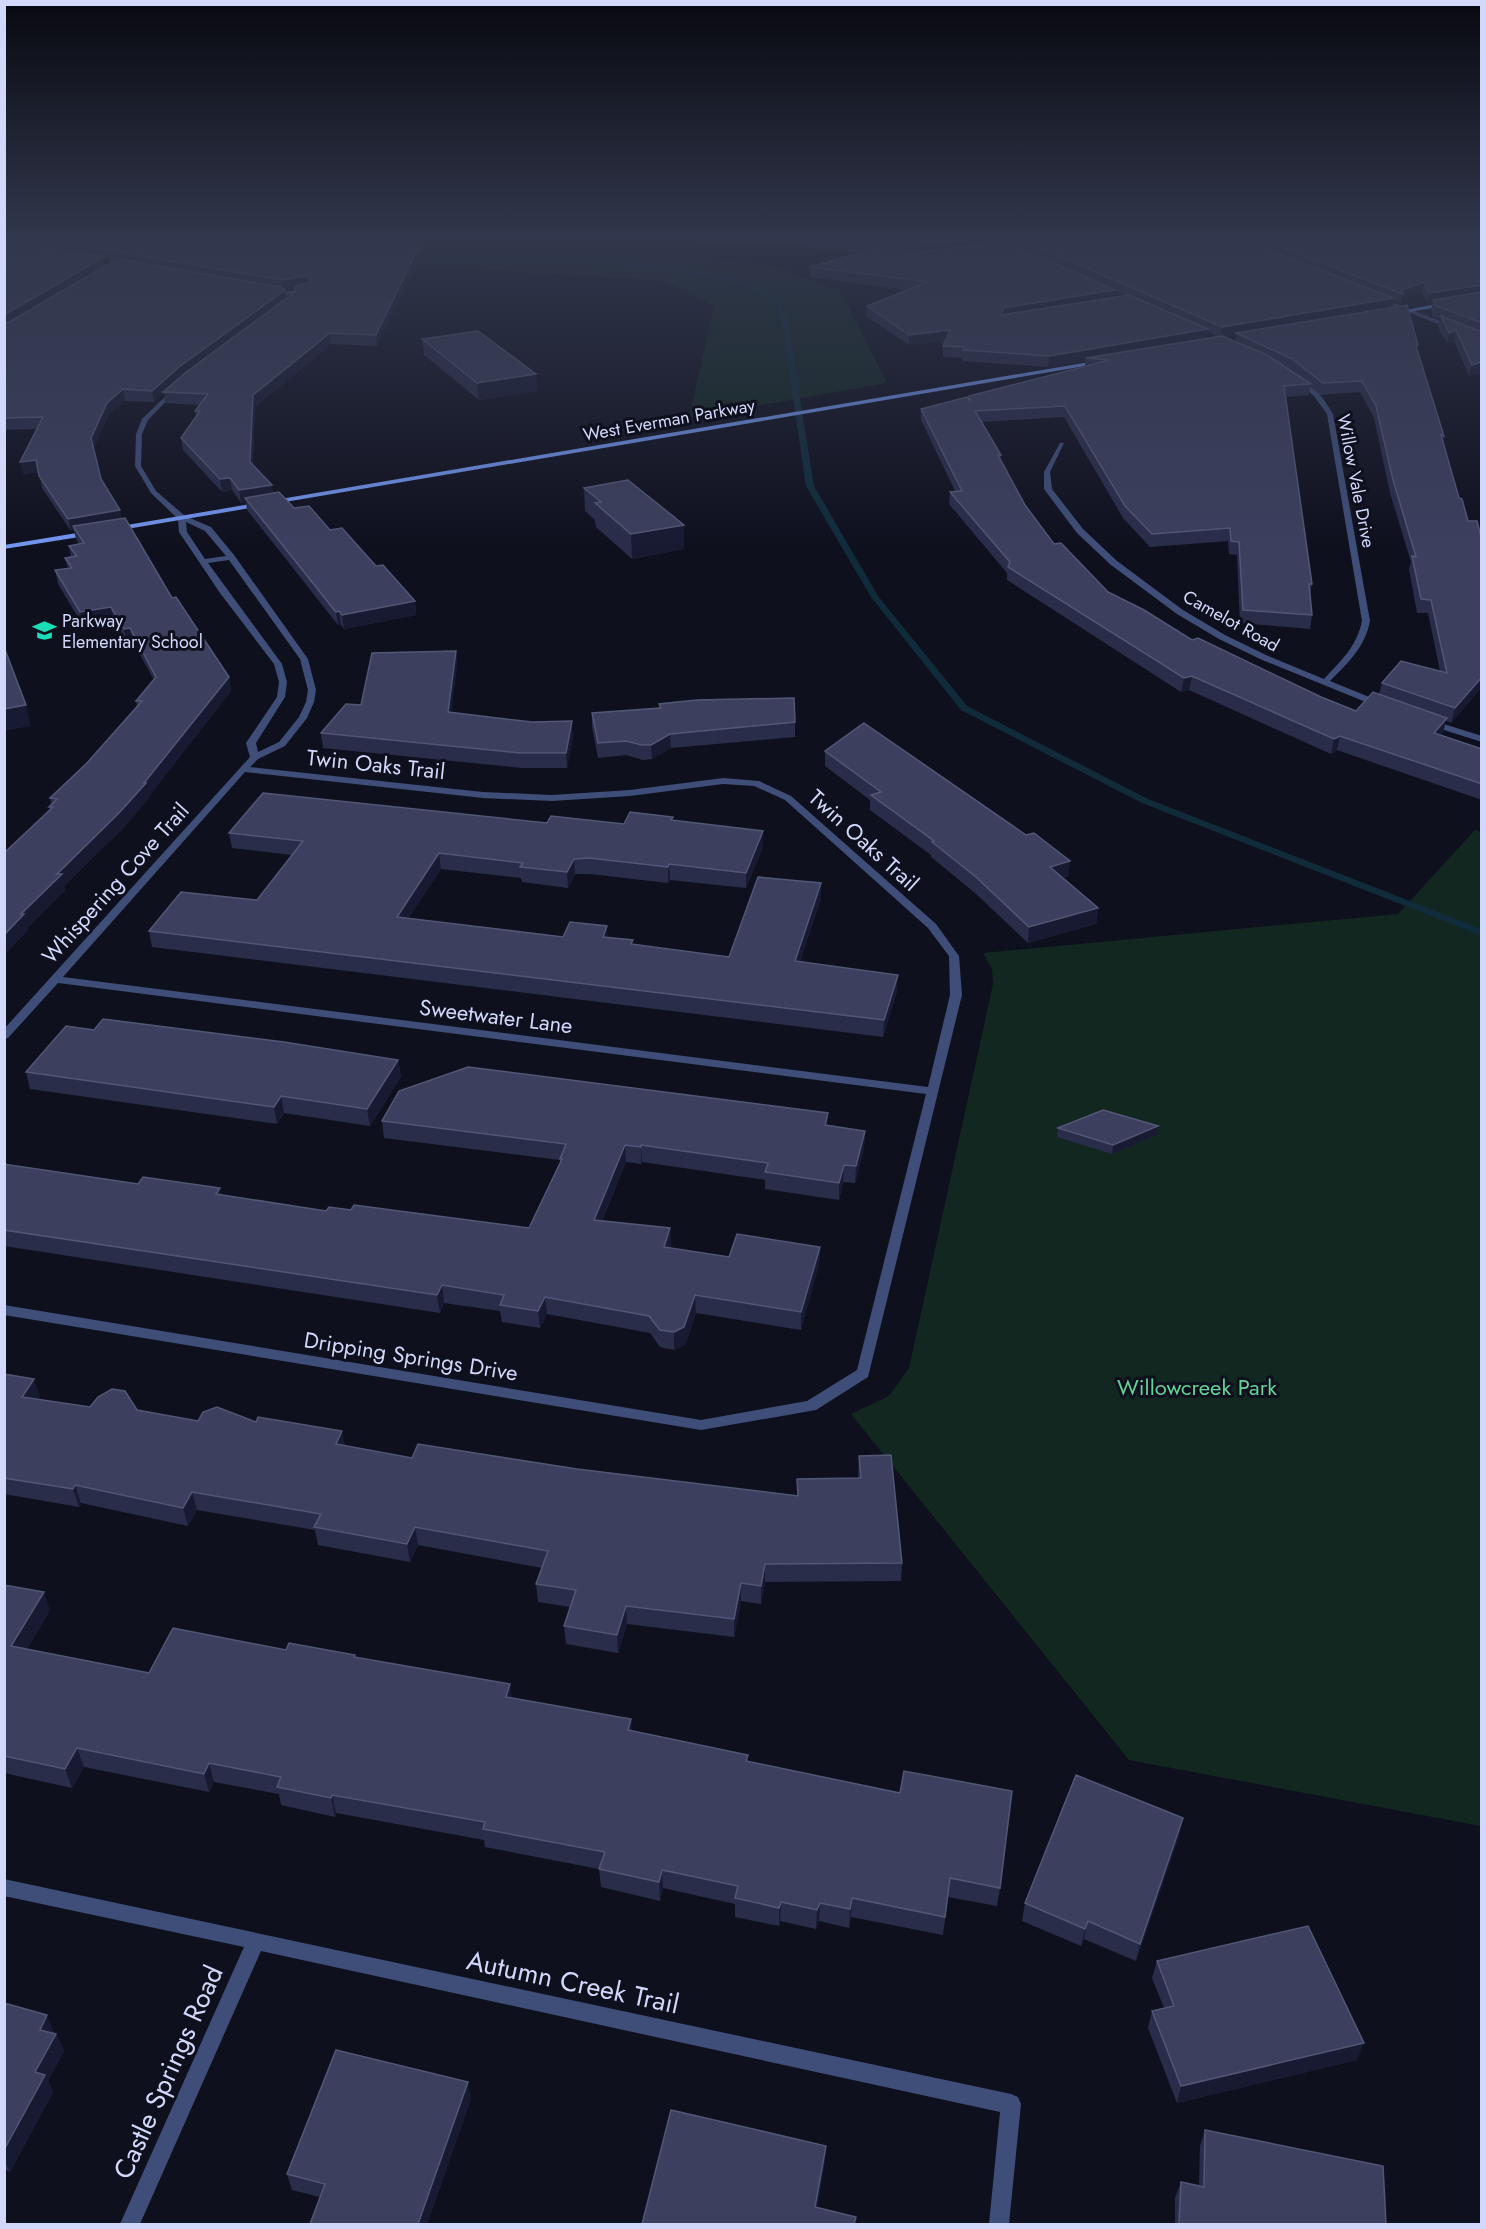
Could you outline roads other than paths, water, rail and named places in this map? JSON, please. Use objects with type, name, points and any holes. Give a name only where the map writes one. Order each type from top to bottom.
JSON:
[{"type":"street","name":"West Everman Parkway","points":[[4,547],[1111,361]]},
{"type":"street","name":"Willow Vale Drive","points":[[1293,378],[1310,387],[1322,399],[1330,414],[1366,621],[1364,636],[1359,646],[1324,683]]},
{"type":"street","name":"Whispering Cove Trail","points":[[184,381],[146,419],[139,434],[138,466],[153,492],[182,518],[208,529],[231,557],[278,643],[278,664],[283,682],[281,697],[251,743],[255,757]]},
{"type":"street","name":"Camelot Road","points":[[1062,444],[1047,472],[1048,489],[1080,531],[1114,563],[1180,612],[1213,632],[1263,657],[1394,710]]},
{"type":"street","name":"Whispering Cove Trail","points":[[4,1036],[243,769],[255,757],[282,744],[303,718],[310,702],[312,690],[304,660],[278,643],[223,591],[183,532],[182,518]]},
{"type":"street","points":[[204,561],[231,557]]},
{"type":"street","points":[[1426,721],[1482,739]]},
{"type":"street","name":"Twin Oaks Trail","points":[[243,769],[483,795],[552,798],[630,794],[723,781],[756,783],[788,798],[932,926],[954,956],[956,995],[863,1373],[811,1406]]},
{"type":"street","name":"Sweetwater Lane","points":[[54,980],[932,1091]]},
{"type":"street","name":"Dripping Springs Drive","points":[[4,1310],[702,1425],[811,1406]]},
{"type":"street","name":"Autumn Creek Trail","points":[[4,1887],[1011,2104],[999,2224]]},
{"type":"street","name":"Castle Springs Road","points":[[130,2224],[256,1941]]},
{"type":"waterway","points":[[788,340],[810,486],[875,597],[964,708],[1145,801],[1482,933]]},
{"type":"place","name":"Parkway Elementary School","points":[[44,631]]},
{"type":"park label","name":"Willowcreek Park","points":[[1197,1387]]}]
